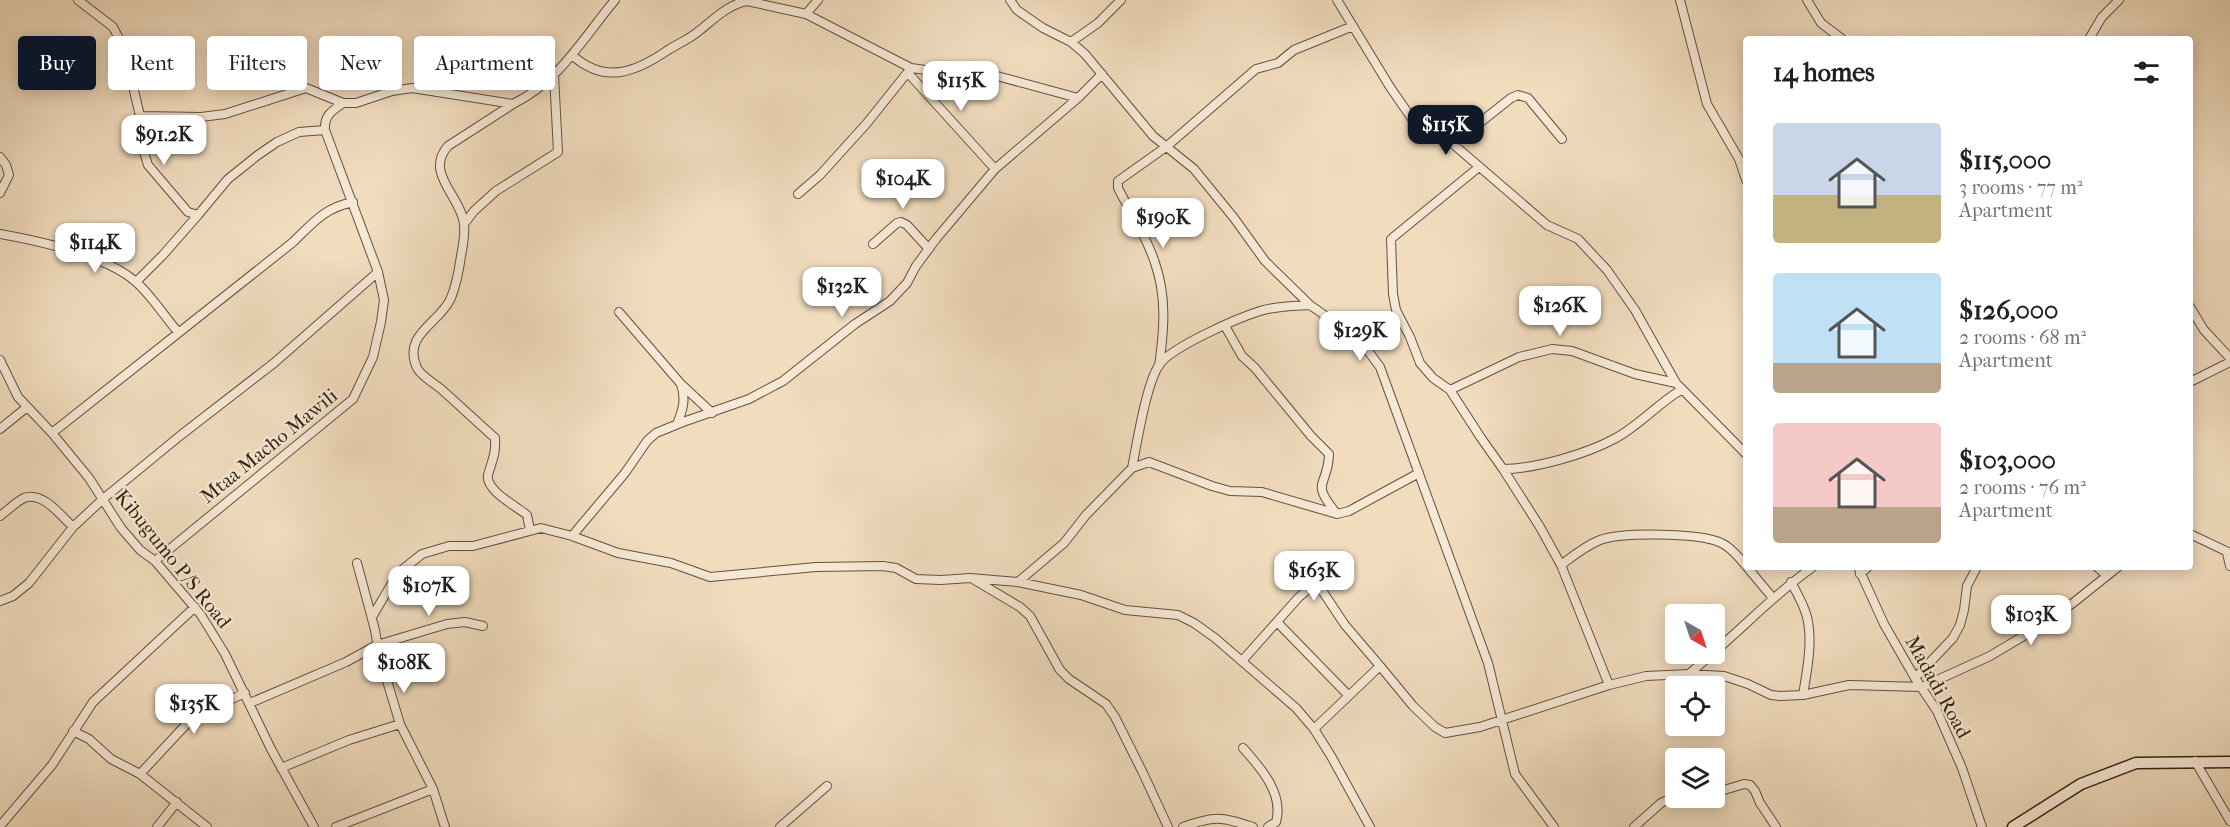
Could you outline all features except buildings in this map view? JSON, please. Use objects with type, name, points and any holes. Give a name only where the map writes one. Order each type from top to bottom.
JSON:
[{"type":"main road","points":[[2013,827],[2081,784],[2136,763],[2230,762]]},
{"type":"street","points":[[78,0],[113,27],[124,48],[140,116],[142,146],[148,165],[188,212],[198,215]]},
{"type":"street","points":[[555,74],[615,0]]},
{"type":"street","points":[[806,14],[818,0]]},
{"type":"street","points":[[1010,0],[1017,10],[1071,42],[1085,54],[1153,136],[1194,169],[1265,261],[1310,305],[1360,340],[1380,367],[1488,663],[1515,774],[1552,826]]},
{"type":"street","points":[[1071,42],[1098,23],[1121,0]]},
{"type":"street","points":[[1337,0],[1390,87],[1417,126],[1453,144],[1546,225],[1578,239],[1607,270],[1635,310],[1678,386],[1743,451]]},
{"type":"street","points":[[1680,0],[1707,104],[1739,159],[1743,171]]},
{"type":"street","points":[[1807,0],[1821,23],[1838,36]]},
{"type":"street","points":[[2091,36],[2102,17],[2119,0]]},
{"type":"street","points":[[572,55],[583,65],[602,73],[614,73],[641,68],[675,46],[686,42],[738,1],[806,14],[910,70],[995,169]]},
{"type":"street","points":[[1132,468],[1145,408],[1159,366],[1164,308],[1155,261],[1118,188],[1118,181],[1166,147],[1256,69],[1278,63],[1294,50],[1353,26]]},
{"type":"street","points":[[910,70],[997,76],[1051,93],[1078,98]]},
{"type":"street","points":[[798,194],[820,175],[885,102],[910,70]]},
{"type":"street","points":[[572,536],[625,473],[647,441],[656,433],[749,399],[783,381],[848,329],[890,301],[907,283],[929,249],[995,169],[1078,98],[1102,74]]},
{"type":"street","points":[[140,116],[201,117],[225,114],[306,88],[343,103],[356,103],[392,91],[412,88],[513,104]]},
{"type":"street","points":[[530,530],[527,515],[490,487],[487,478],[496,454],[495,438],[418,370],[412,351],[421,332],[449,301],[461,255],[464,224],[458,204],[446,186],[439,167],[440,154],[448,146],[536,90]]},
{"type":"street","points":[[464,224],[474,211],[496,191],[558,152],[555,90]]},
{"type":"street","points":[[1453,144],[1511,98],[1518,95],[1528,98],[1562,139]]},
{"type":"street","points":[[136,282],[164,255],[228,179],[277,142],[299,132],[325,130],[324,120],[328,114],[343,103]]},
{"type":"street","name":"Mtaa Macho Mawili","points":[[155,561],[353,399],[373,357],[384,300],[378,272],[325,130]]},
{"type":"street","points":[[0,157],[9,175],[0,193]]},
{"type":"street","points":[[1479,167],[1391,239],[1393,294],[1396,310],[1420,363],[1433,378],[1450,390],[1540,527],[1561,565],[1609,685]]},
{"type":"street","points":[[52,433],[292,243],[323,213],[353,202]]},
{"type":"street","points":[[873,244],[901,222],[907,225],[929,249]]},
{"type":"street","points":[[0,234],[39,241],[111,266],[136,282],[178,332]]},
{"type":"street","points":[[0,601],[13,596],[29,583],[73,527],[103,499],[160,451],[274,363],[378,272]]},
{"type":"street","points":[[1159,366],[1174,352],[1261,311],[1284,306],[1310,305]]},
{"type":"street","points":[[619,312],[681,384],[712,413]]},
{"type":"street","points":[[2193,313],[2204,330],[2230,360],[2193,380]]},
{"type":"street","points":[[1225,326],[1242,356],[1329,454],[1329,464],[1322,482],[1322,495],[1337,514]]},
{"type":"street","points":[[1450,390],[1519,357],[1552,349],[1572,351],[1635,374],[1678,386]]},
{"type":"street","name":"Kibugumo P/S Road","points":[[0,360],[26,408],[52,433],[89,478],[121,528],[140,550],[155,561],[195,607],[225,654],[281,768],[314,827]]},
{"type":"street","points":[[677,424],[683,409],[684,392],[681,384]]},
{"type":"street","points":[[1503,469],[1516,469],[1574,455],[1615,439],[1643,419],[1678,386]]},
{"type":"street","points":[[0,429],[26,408]]},
{"type":"street","points":[[1018,582],[1064,543],[1086,515],[1132,468],[1149,462],[1230,491],[1262,492],[1337,514],[1349,511],[1419,473]]},
{"type":"street","points":[[0,516],[23,498],[34,497],[48,504],[73,527]]},
{"type":"street","points":[[372,617],[398,573],[422,554],[449,546],[473,546],[541,528],[572,536],[618,553],[671,563],[710,577],[816,567],[883,566],[896,568],[916,579],[970,578],[1018,582],[1081,595],[1125,610],[1178,615],[1208,633],[1296,708],[1314,729],[1370,827]]},
{"type":"street","points":[[1561,565],[1584,548],[1601,540],[1619,536],[1669,534],[1719,542],[1734,551],[1743,563]]},
{"type":"street","points":[[2193,535],[2229,553],[2230,566]]},
{"type":"street","points":[[357,563],[372,617],[376,645],[400,724],[433,789],[445,827]]},
{"type":"street","points":[[1749,570],[1772,597]]},
{"type":"street","points":[[1725,643],[1750,621],[1772,597],[1809,570]]},
{"type":"street","name":"Madadi Road","points":[[1859,570],[1884,624],[1937,711],[1962,768],[1982,827]]},
{"type":"street","points":[[1915,678],[1953,638],[1960,626],[1967,586],[1975,570]]},
{"type":"street","points":[[2100,570],[2106,575]]},
{"type":"street","points":[[1242,661],[1299,597],[1310,588],[1316,588],[1323,592],[1345,626],[1413,706],[1435,727],[1445,733],[1503,720],[1609,685],[1646,676],[1689,674],[1724,676],[1771,695],[1803,695],[1849,685],[1922,687],[1990,656],[2032,631],[2073,603],[2114,570]]},
{"type":"street","points":[[970,578],[1020,607],[1030,616],[1060,670],[1069,679],[1106,704],[1115,717],[1168,827]]},
{"type":"street","points":[[1791,582],[1807,616],[1809,628],[1809,661],[1803,695]]},
{"type":"street","points":[[0,826],[52,765],[93,702],[195,607]]},
{"type":"street","points":[[250,703],[346,662],[376,645],[447,624],[465,622],[483,626]]},
{"type":"street","points":[[1277,622],[1348,695]]},
{"type":"street","points":[[1689,674],[1700,664]]},
{"type":"street","points":[[1314,729],[1380,666]]},
{"type":"street","points":[[140,774],[194,716],[245,693]]},
{"type":"street","points":[[281,768],[349,740],[400,724]]},
{"type":"street","points":[[73,731],[88,739],[111,759],[140,774],[207,827]]},
{"type":"street","points":[[1243,748],[1265,774],[1273,792],[1279,813],[1276,822],[1268,827]]},
{"type":"street","points":[[2195,761],[2230,821]]},
{"type":"street","points":[[1725,790],[1744,784],[1750,785],[1776,827]]},
{"type":"street","points":[[780,827],[827,786]]},
{"type":"street","points":[[336,827],[433,789]]},
{"type":"street","points":[[1634,827],[1660,802],[1665,800]]},
{"type":"street","points":[[157,827],[177,802]]},
{"type":"street","points":[[1183,827],[1214,818],[1225,818],[1253,827]]}]
